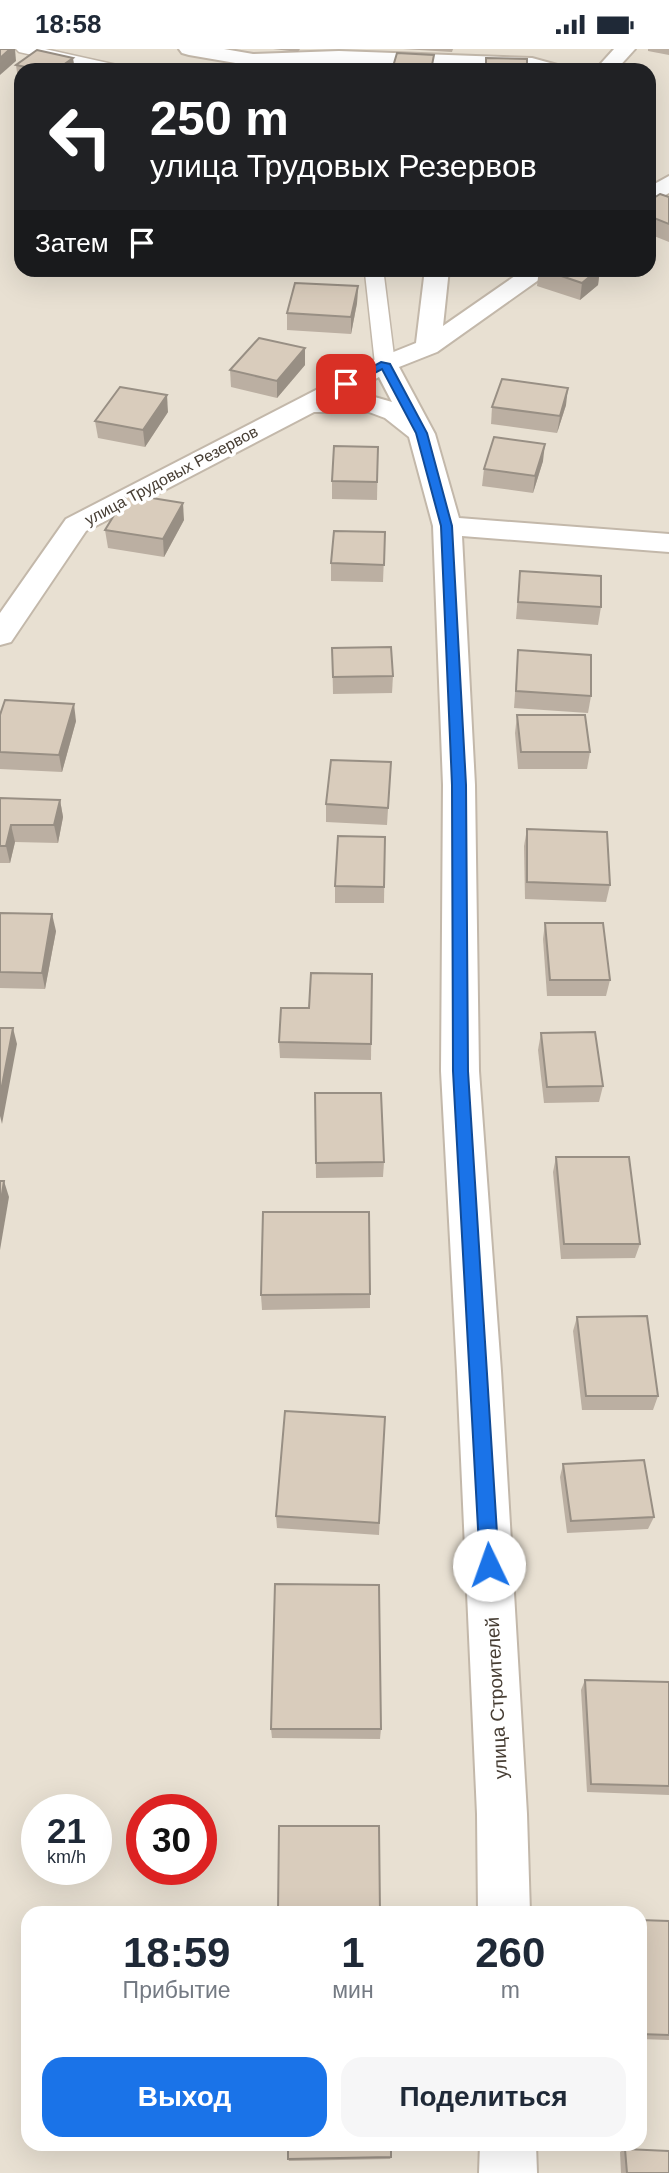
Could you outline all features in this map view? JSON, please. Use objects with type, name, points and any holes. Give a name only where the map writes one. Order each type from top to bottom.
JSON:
[{"type":"street","points":[[189,49],[253,60],[353,58],[501,63]]},
{"type":"street","points":[[612,63],[625,49]]},
{"type":"street","points":[[428,347],[437,277]]},
{"type":"street","name":"улица Трудовых Резервов","points":[[0,635],[76,525],[385,364],[428,347],[530,277]]},
{"type":"street","name":"улица Строителей","points":[[385,364],[422,433],[447,526],[459,785],[460,1071],[502,1814],[503,1906]]},
{"type":"street","points":[[307,404],[354,402],[379,405],[401,414],[422,433]]},
{"type":"street","points":[[447,526],[669,543]]},
{"type":"street","points":[[508,2151],[508,2173]]},
{"type":"lane","points":[[24,49],[88,63]]},
{"type":"lane","points":[[378,277],[385,364]]},
{"type":"shaded area","points":[[0,49],[669,49],[669,2173],[0,2173]]},
{"type":"building","points":[[0,49],[10,49],[0,58]]},
{"type":"building","points":[[37,50],[73,58],[66,63],[19,63]]},
{"type":"building","points":[[397,53],[434,55],[432,63],[394,63]]},
{"type":"building","points":[[486,58],[527,59],[527,63],[486,63]]},
{"type":"building","points":[[660,194],[669,197],[669,224],[656,219],[656,197]]},
{"type":"building","points":[[564,277],[589,277],[582,283]]},
{"type":"building","points":[[295,283],[358,286],[351,317],[287,313]]},
{"type":"building","points":[[259,338],[305,348],[277,381],[230,370]]},
{"type":"building","points":[[502,379],[568,388],[560,416],[492,407]]},
{"type":"building","points":[[120,387],[167,395],[143,430],[95,421]]},
{"type":"building","points":[[494,437],[545,444],[535,476],[484,469]]},
{"type":"building","points":[[334,446],[378,447],[377,482],[332,481]]},
{"type":"building","points":[[127,494],[183,503],[163,539],[105,530]]},
{"type":"building","points":[[334,531],[385,532],[384,565],[331,563]]},
{"type":"building","points":[[520,571],[601,576],[601,607],[518,602]]},
{"type":"building","points":[[391,647],[393,676],[333,677],[332,648]]},
{"type":"building","points":[[518,650],[591,655],[591,696],[516,691]]},
{"type":"building","points":[[5,700],[74,704],[59,755],[0,752],[0,715]]},
{"type":"building","points":[[517,715],[585,715],[590,752],[521,752]]},
{"type":"building","points":[[331,760],[391,762],[388,808],[326,804]]},
{"type":"building","points":[[0,798],[60,800],[54,825],[11,825],[6,846],[0,846]]},
{"type":"building","points":[[527,829],[607,832],[610,885],[527,882]]},
{"type":"building","points":[[338,836],[385,837],[384,887],[335,886]]},
{"type":"building","points":[[0,913],[52,914],[42,973],[0,972]]},
{"type":"building","points":[[545,923],[603,923],[610,980],[550,980]]},
{"type":"building","points":[[311,973],[372,974],[371,1044],[279,1042],[281,1008],[309,1008]]},
{"type":"building","points":[[0,1028],[13,1028],[0,1096]]},
{"type":"building","points":[[595,1032],[603,1086],[547,1087],[541,1033]]},
{"type":"building","points":[[315,1093],[381,1093],[384,1162],[316,1163]]},
{"type":"building","points":[[556,1157],[629,1157],[640,1244],[564,1244]]},
{"type":"building","points":[[0,1181],[4,1181],[0,1207]]},
{"type":"building","points":[[263,1212],[369,1212],[370,1294],[261,1295]]},
{"type":"building","points":[[647,1316],[658,1396],[586,1396],[577,1317]]},
{"type":"building","points":[[285,1411],[385,1417],[379,1523],[276,1516]]},
{"type":"building","points":[[644,1460],[654,1517],[571,1521],[563,1464]]},
{"type":"building","points":[[275,1584],[379,1585],[381,1729],[271,1729]]},
{"type":"building","points":[[585,1680],[669,1682],[669,1786],[591,1784]]},
{"type":"building","points":[[279,1826],[379,1826],[380,1906],[278,1906]]},
{"type":"building","points":[[647,1920],[669,1921],[669,2035],[647,2034]]},
{"type":"building","points":[[288,2151],[391,2151],[391,2157],[288,2159]]},
{"type":"building","points":[[625,2151],[669,2151],[669,2173],[627,2173]]},
{"type":"route","points":[[346,384],[385,364],[422,433],[447,526],[459,785],[460,1071],[489,1565]]}]
